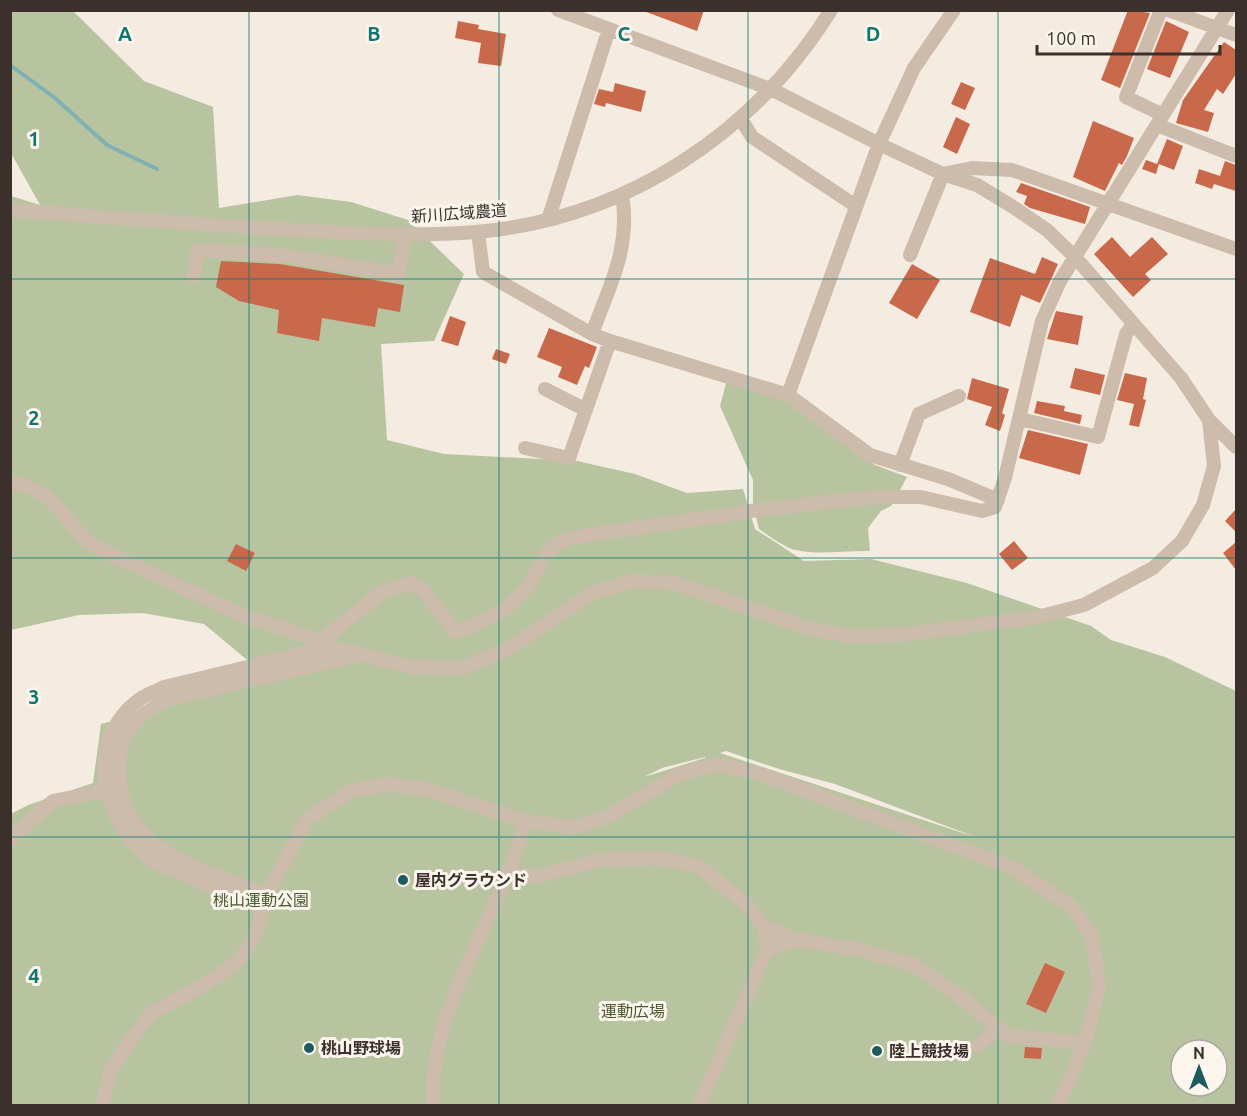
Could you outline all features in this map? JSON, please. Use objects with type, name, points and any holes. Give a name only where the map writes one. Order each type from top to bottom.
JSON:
[{"type":"street","points":[[558,10],[773,90],[879,144],[944,174],[977,186],[1011,205],[1047,230],[1075,257],[1194,393],[1209,420],[1236,447]]},
{"type":"street","name":"新川広域農道","points":[[10,210],[236,227],[406,234],[478,232],[548,220],[622,194],[690,157],[722,135],[773,90],[808,48],[831,10]]},
{"type":"street","points":[[788,395],[879,144],[914,68],[954,10]]},
{"type":"street","points":[[1161,10],[1126,97],[1160,120],[1236,156]]},
{"type":"street","points":[[1168,10],[1236,35]]},
{"type":"street","points":[[321,641],[382,592],[411,583],[424,591],[455,632],[482,623],[508,606],[531,582],[551,545],[570,538],[758,510],[875,497],[921,498],[982,511],[995,507],[1020,419],[1042,321],[1075,257],[1228,10]]},
{"type":"street","points":[[548,220],[609,29]]},
{"type":"street","points":[[741,119],[752,137],[856,206]]},
{"type":"street","points":[[944,174],[972,168],[1012,170],[1236,249]]},
{"type":"street","points":[[910,255],[944,174]]},
{"type":"street","points":[[592,334],[623,249],[626,220],[622,194]]},
{"type":"street","points":[[478,232],[483,272],[592,334],[610,342],[788,395],[870,455],[948,479],[998,500]]},
{"type":"street","points":[[193,276],[198,250],[288,256],[398,274],[406,234]]},
{"type":"street","points":[[1020,419],[1098,438],[1126,334],[1133,324]]},
{"type":"street","points":[[525,448],[569,458],[610,342]]},
{"type":"street","points":[[545,389],[586,410]]},
{"type":"street","points":[[900,465],[919,414],[959,396]]},
{"type":"street","points":[[10,483],[24,485],[46,496],[87,542],[242,615],[360,656],[411,667],[462,668],[508,649],[592,593],[632,581],[675,582],[814,630],[859,637],[908,634],[1037,617],[1084,606],[1153,568],[1182,541],[1203,505],[1214,466],[1209,420]]},
{"type":"street","points":[[264,909],[153,861],[131,843],[116,819],[112,789],[120,746],[132,725],[147,709],[169,699],[335,659],[360,656]]},
{"type":"street","points":[[102,1106],[111,1070],[152,1012],[206,984],[240,960],[254,938],[267,895],[307,819],[351,791],[388,784],[432,791],[525,821],[574,827],[605,818],[678,775],[720,765],[760,774],[1013,868],[1072,907],[1092,936],[1099,986],[1085,1043],[1058,1106]]},
{"type":"street","points":[[10,839],[53,801],[112,789]]},
{"type":"street","points":[[112,789],[141,834],[160,850],[267,895]]},
{"type":"street","points":[[433,1106],[435,1065],[450,1009],[509,873],[525,821]]},
{"type":"street","points":[[509,873],[536,878],[600,860],[656,858],[698,866],[746,903],[764,927],[767,950],[699,1106]]},
{"type":"street","points":[[764,927],[797,940],[856,949],[914,965],[955,993],[1008,1036],[1085,1043]]},
{"type":"street","points":[[767,950],[797,940]]},
{"type":"street","points":[[977,1046],[998,1029]]},
{"type":"green space","points":[[10,11],[73,11],[144,81],[213,107],[219,208],[297,195],[351,202],[408,220],[464,274],[434,341],[381,344],[387,440],[444,454],[577,461],[635,474],[687,493],[743,489],[755,529],[804,561],[871,559],[967,583],[1091,626],[1111,640],[1165,657],[1236,691],[1236,1105],[11,1105],[11,814],[28,805],[93,783],[101,724],[270,679],[204,624],[143,613],[79,615],[11,630],[11,196],[40,205],[11,153]],"holes":[[[726,751],[779,769],[835,784],[978,838],[720,753]],[[705,758],[644,777],[662,768]]]},
{"type":"green space","points":[[727,380],[785,401],[875,465],[907,477],[891,506],[881,511],[868,528],[870,551],[805,552],[783,545],[759,529],[753,504],[753,480],[720,406]]},
{"type":"building","points":[[641,10],[704,10],[697,31]]},
{"type":"building","points":[[1128,10],[1150,13],[1120,88],[1101,80]]},
{"type":"building","points":[[458,21],[479,25],[478,29],[506,34],[501,66],[478,63],[481,43],[455,38]]},
{"type":"building","points":[[1166,21],[1189,32],[1170,78],[1147,69]]},
{"type":"building","points":[[1224,42],[1236,50],[1236,74],[1223,94],[1217,89],[1204,110],[1214,113],[1208,132],[1176,123],[1183,100]]},
{"type":"building","points":[[961,82],[975,88],[965,110],[951,104]]},
{"type":"building","points":[[615,83],[646,91],[641,112],[606,103],[605,107],[594,104],[599,89],[613,92]]},
{"type":"building","points":[[956,117],[970,124],[957,154],[943,147]]},
{"type":"building","points":[[1093,121],[1134,138],[1127,156],[1122,165],[1119,163],[1105,191],[1073,177]]},
{"type":"building","points":[[1167,139],[1183,146],[1174,170],[1159,164],[1156,174],[1142,169],[1146,160],[1157,164]]},
{"type":"building","points":[[1225,161],[1236,165],[1236,191],[1214,184],[1212,189],[1195,183],[1199,169],[1220,176]]},
{"type":"building","points":[[1021,183],[1090,207],[1085,224],[1030,208],[1024,204],[1027,196],[1016,192]]},
{"type":"building","points":[[1112,237],[1130,257],[1152,237],[1168,254],[1145,274],[1151,280],[1133,297],[1094,254]]},
{"type":"building","points":[[1042,257],[1058,264],[1054,273],[1040,303],[1021,295],[1010,327],[970,312],[990,258],[1035,274]]},
{"type":"building","points":[[221,261],[280,264],[404,285],[400,312],[378,308],[375,327],[322,318],[319,341],[277,333],[279,310],[239,301],[216,287]]},
{"type":"building","points":[[912,264],[940,280],[917,319],[889,303]]},
{"type":"building","points":[[1056,311],[1083,316],[1078,345],[1047,339]]},
{"type":"building","points":[[450,316],[466,322],[458,346],[441,341]]},
{"type":"building","points":[[549,328],[597,347],[589,368],[585,366],[577,385],[558,377],[562,367],[537,357]]},
{"type":"building","points":[[496,349],[510,354],[506,364],[492,359]]},
{"type":"building","points":[[1075,368],[1105,375],[1100,395],[1070,388]]},
{"type":"building","points":[[1125,373],[1147,378],[1143,399],[1146,400],[1139,427],[1129,425],[1134,404],[1117,400]]},
{"type":"building","points":[[972,378],[1009,389],[1002,413],[1005,415],[1000,431],[985,425],[992,407],[967,399]]},
{"type":"building","points":[[1037,401],[1065,406],[1064,411],[1082,415],[1080,424],[1034,413]]},
{"type":"building","points":[[1028,430],[1088,444],[1080,475],[1019,458]]},
{"type":"building","points":[[1236,509],[1236,532],[1225,521]]},
{"type":"building","points":[[1014,541],[1028,558],[1012,570],[999,554]]},
{"type":"building","points":[[1236,542],[1236,570],[1223,553]]},
{"type":"building","points":[[236,544],[255,553],[246,571],[227,561]]},
{"type":"building","points":[[1045,963],[1065,972],[1046,1013],[1026,1004]]},
{"type":"building","points":[[1025,1047],[1042,1048],[1041,1059],[1024,1058]]},
{"type":"waterway","points":[[10,65],[55,98],[107,145],[157,169]]},
{"type":"place","name":"屋内グラウンド","points":[[403,880]]},
{"type":"place","name":"桃山野球場","points":[[309,1048]]},
{"type":"place","name":"陸上競技場","points":[[877,1051]]},
{"type":"park label","name":"桃山運動公園","points":[[261,900]]},
{"type":"park label","name":"運動広場","points":[[633,1011]]}]
